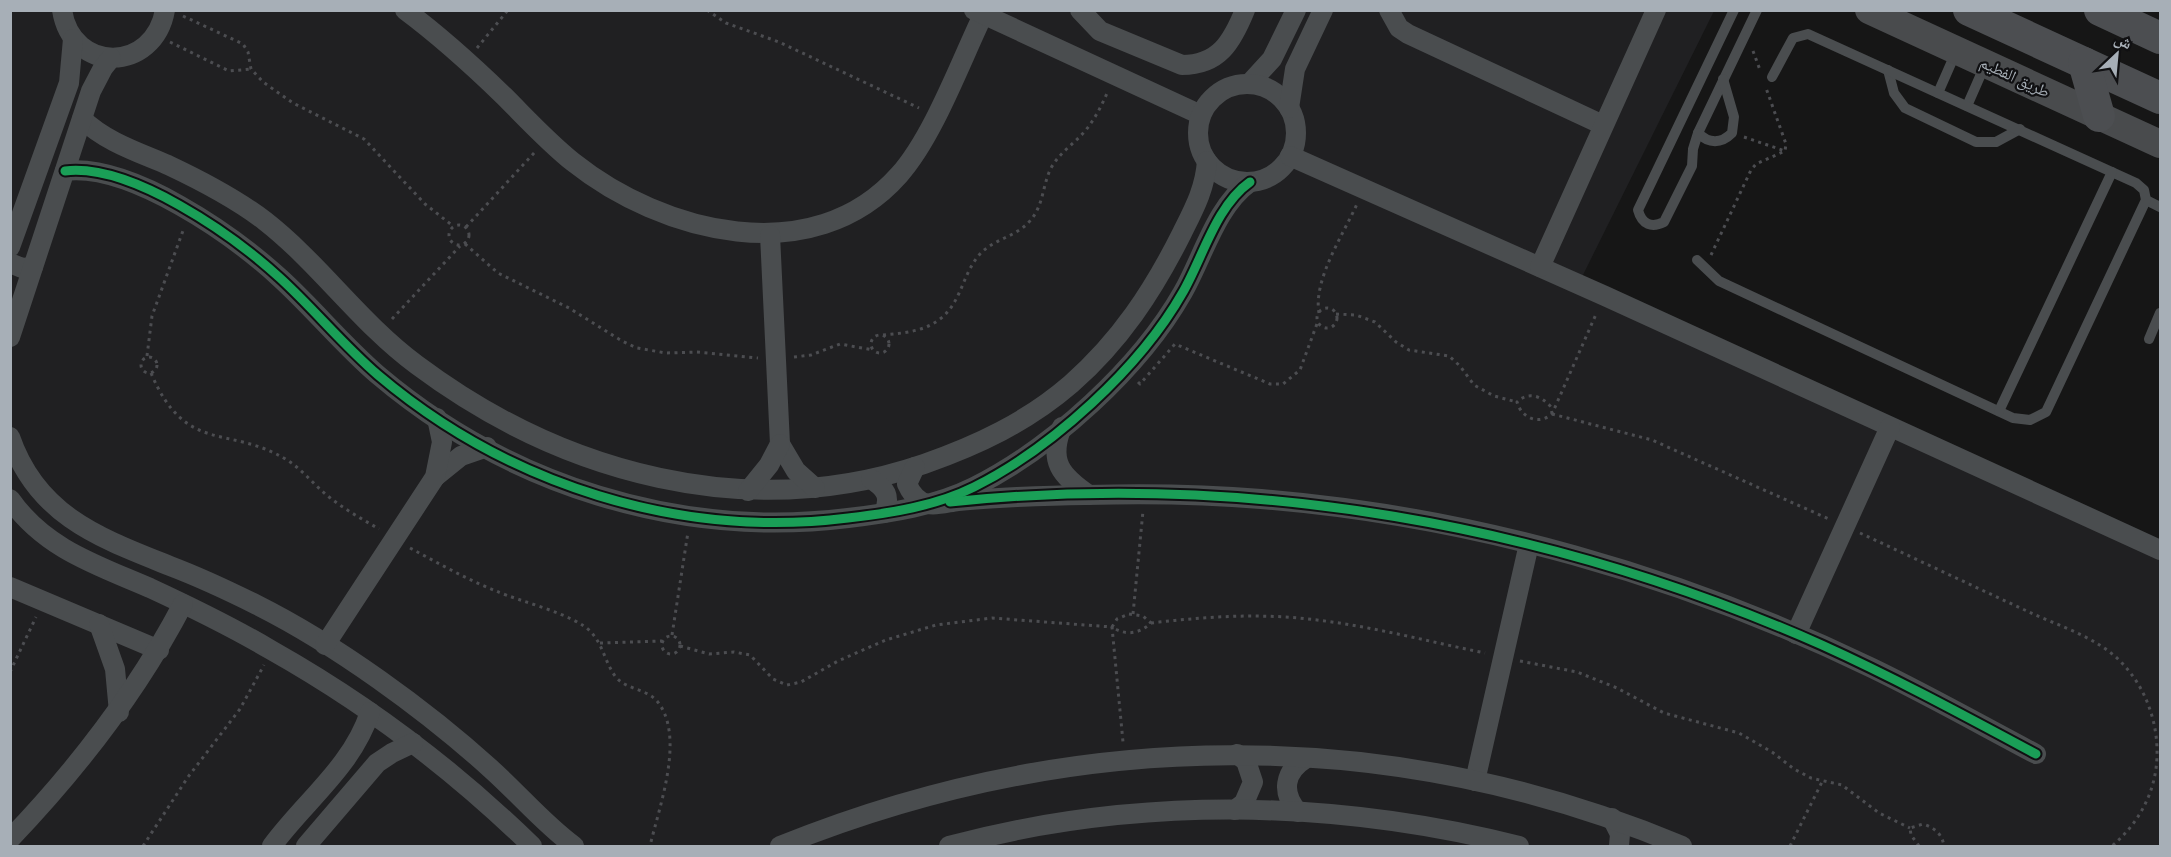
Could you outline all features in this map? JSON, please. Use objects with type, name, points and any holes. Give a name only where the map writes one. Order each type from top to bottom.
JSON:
[{"type":"main road","points":[[1969,10],[2160,98]]},
{"type":"main road","points":[[2100,10],[2160,38]]},
{"type":"main road","points":[[2084,63],[2099,116]]},
{"type":"street","points":[[405,10],[466,60],[546,140],[598,180],[653,208],[731,231],[770,235],[800,231],[829,223],[866,204],[883,191],[912,159],[935,115],[978,13],[1201,115]]},
{"type":"street","points":[[1080,10],[1100,30],[1169,62],[1195,65],[1213,58],[1228,46],[1245,10]]},
{"type":"street","points":[[1250,83],[1272,58],[1296,10]]},
{"type":"street","points":[[929,504],[980,483],[1042,445],[1126,369],[1168,318],[1226,209],[1240,189],[1250,182],[1278,171],[1290,156],[1296,132],[1289,108],[1290,88],[1295,69],[1323,10]]},
{"type":"street","points":[[1389,10],[1399,28],[1408,34],[1603,125]]},
{"type":"street","points":[[1540,267],[1656,10]]},
{"type":"street","name":"طريق الفطيم","points":[[1869,10],[2160,144]]},
{"type":"street","points":[[64,21],[90,52],[111,58],[129,56],[145,48],[173,13]]},
{"type":"street","points":[[10,247],[69,83],[64,21]]},
{"type":"street","points":[[10,337],[16,296],[33,267],[96,79],[111,58]]},
{"type":"street","points":[[1250,182],[1226,177],[1207,161],[1198,139],[1201,115],[1215,95],[1238,84],[1250,83],[1273,91],[1289,108]]},
{"type":"street","points":[[82,119],[106,138],[211,186],[262,219],[305,256],[379,333],[416,364],[466,399],[562,448],[603,464],[662,480],[748,491],[815,488],[871,479],[915,467],[963,450],[1016,424],[1064,390],[1106,350],[1140,308],[1163,270],[1200,197],[1207,161]]},
{"type":"street","points":[[1290,156],[1605,296],[2160,550]]},
{"type":"street","points":[[65,171],[81,170],[112,176],[190,212],[255,256],[282,280],[348,348],[380,376],[436,418],[525,468],[595,496],[690,518],[783,524],[884,513],[929,504],[1145,492],[1222,496],[1346,508],[1459,527],[1529,544],[1675,588],[1796,634],[1890,677],[2036,754]]},
{"type":"street","points":[[770,235],[780,444],[796,471],[815,488]]},
{"type":"street","points":[[10,263],[22,268],[33,267]]},
{"type":"street","points":[[435,477],[442,442],[436,418]]},
{"type":"street","points":[[1062,427],[1056,440],[1055,454],[1059,468],[1067,479],[1089,495]]},
{"type":"street","points":[[1796,634],[1890,427]]},
{"type":"street","points":[[10,436],[35,483],[80,526],[113,544],[186,572],[258,606],[325,645],[448,732],[574,846]]},
{"type":"street","points":[[748,491],[769,465],[780,444]]},
{"type":"street","points":[[325,645],[396,540],[435,477],[461,456],[487,447]]},
{"type":"street","points":[[915,467],[907,484],[911,493],[929,504]]},
{"type":"street","points":[[871,479],[883,486],[888,494],[884,513]]},
{"type":"street","points":[[10,499],[36,528],[63,550],[183,604],[272,650],[370,712],[470,788],[532,846]]},
{"type":"street","points":[[1475,781],[1529,544]]},
{"type":"street","points":[[10,587],[159,650]]},
{"type":"street","points":[[10,839],[68,776],[119,712],[159,650],[183,604]]},
{"type":"street","points":[[99,624],[115,669],[119,712]]},
{"type":"street","points":[[272,846],[346,761],[360,737],[370,712]]},
{"type":"street","points":[[306,846],[377,763],[413,743]]},
{"type":"street","points":[[1235,810],[1244,803],[1253,783],[1246,761],[1238,754]]},
{"type":"street","points":[[780,846],[873,811],[939,792],[1052,768],[1124,759],[1238,754],[1365,764],[1475,781],[1539,796],[1612,818],[1679,846]]},
{"type":"street","points":[[1298,812],[1286,794],[1286,783],[1296,764],[1305,759]]},
{"type":"street","points":[[949,846],[1009,833],[1101,819],[1235,810],[1298,812],[1392,820],[1519,846]]},
{"type":"street","points":[[1612,818],[1620,834],[1619,846]]},
{"type":"lane","points":[[1734,10],[1638,210],[1641,219],[1648,225],[1656,226],[1664,222],[1692,166],[1693,149],[1698,133],[1757,10]]},
{"type":"lane","points":[[1701,264],[1719,282],[2021,420],[2039,417],[2046,412],[2146,200],[2144,190],[2136,183],[1803,33],[1793,38],[1772,77]]},
{"type":"lane","points":[[1720,41],[1738,50]]},
{"type":"lane","points":[[1938,93],[1956,50]]},
{"type":"lane","points":[[1967,106],[1986,64]]},
{"type":"lane","points":[[1888,70],[1894,93],[1905,108],[1976,142],[1996,141],[2020,129]]},
{"type":"lane","points":[[1698,133],[1711,141],[1719,142],[1732,133],[1734,117],[1723,79]]},
{"type":"lane","points":[[1688,107],[1706,115]]},
{"type":"lane","points":[[1999,411],[2112,172]]},
{"type":"lane","points":[[2146,200],[2160,207]]},
{"type":"lane","points":[[2149,339],[2160,313]]},
{"type":"path","points":[[466,60],[508,10]]},
{"type":"path","points":[[707,10],[726,23],[779,42],[935,115]]},
{"type":"path","points":[[173,13],[243,44],[248,52],[251,69],[263,81],[293,103],[364,139],[419,198],[453,226],[466,227]]},
{"type":"path","points":[[1746,33],[1786,144],[1785,151]]},
{"type":"path","points":[[157,35],[222,69],[235,72],[251,69]]},
{"type":"path","points":[[873,350],[870,342],[872,338],[914,331],[939,320],[959,296],[980,254],[1030,221],[1041,202],[1051,168],[1062,152],[1087,129],[1115,76]]},
{"type":"path","points":[[1732,133],[1785,151]]},
{"type":"path","points":[[466,227],[546,140]]},
{"type":"path","points":[[1701,264],[1751,170],[1756,164],[1785,151]]},
{"type":"path","points":[[1126,369],[1140,384],[1175,344],[1270,384],[1283,384],[1300,370],[1318,321],[1317,301],[1322,276],[1364,188]]},
{"type":"path","points":[[190,212],[152,316],[147,356],[140,362],[142,370],[151,373],[172,410],[195,429],[207,435],[278,455],[300,469],[344,508],[396,540],[496,592],[575,620],[591,631],[600,643],[615,676],[626,685],[653,698],[662,709],[669,729],[670,755],[650,846]]},
{"type":"path","points":[[453,226],[449,239],[462,245],[498,273],[569,308],[637,348],[659,352],[706,352],[750,358],[801,357],[840,344],[881,353],[888,348],[889,340],[883,335]]},
{"type":"path","points":[[379,333],[462,245],[469,236],[466,227]]},
{"type":"path","points":[[1319,313],[1328,308],[1336,315],[1366,318],[1409,350],[1449,356],[1460,366],[1474,385],[1494,396],[1517,402],[1524,415],[1539,420],[1551,414],[1605,296]]},
{"type":"path","points":[[1318,321],[1323,327],[1330,327],[1336,322],[1336,315]]},
{"type":"path","points":[[147,356],[151,356],[157,363],[157,367],[151,373]]},
{"type":"path","points":[[1517,402],[1522,397],[1537,396],[1551,407],[1551,414]]},
{"type":"path","points":[[1551,414],[1652,440],[1845,526],[2094,642],[2128,670],[2151,711],[2155,729],[2157,762],[2146,805],[2128,830],[2112,846]]},
{"type":"path","points":[[1133,614],[1145,492]]},
{"type":"path","points":[[672,635],[690,518]]},
{"type":"path","points":[[10,672],[44,600]]},
{"type":"path","points":[[1124,759],[1112,627],[1121,617],[1133,614],[1143,616],[1151,622]]},
{"type":"path","points":[[680,646],[709,654],[742,652],[755,658],[780,683],[794,685],[862,649],[936,625],[992,618],[1112,627],[1121,632],[1133,633],[1151,622],[1231,616],[1307,619],[1345,624],[1577,672],[1617,688],[1664,714],[1739,733],[1772,752],[1794,769],[1842,785],[1879,813],[1910,828]]},
{"type":"path","points":[[600,643],[662,641],[672,635]]},
{"type":"path","points":[[662,641],[663,649],[668,653],[676,652],[680,646],[678,639],[672,635]]},
{"type":"path","points":[[143,846],[188,777],[240,709],[272,650]]},
{"type":"path","points":[[1790,846],[1822,780]]},
{"type":"path","points":[[1910,828],[1916,824],[1930,826],[1940,834],[1944,846]]},
{"type":"path","points":[[1910,828],[1911,835],[1919,846]]},
{"type":"shaded area","points":[[10,11],[1714,11],[1580,281],[2160,553],[2160,846],[11,846]]},
{"type":"cycle path","points":[[65,171],[91,172],[120,178],[180,205],[209,223],[280,278],[378,375],[429,414],[483,447],[539,474],[598,496],[659,511],[722,520],[785,522],[848,518],[929,504],[974,487],[1034,451],[1092,403],[1143,349],[1165,321],[1183,292],[1219,218],[1238,192],[1250,182]]},
{"type":"cycle path","points":[[950,502],[1062,494],[1173,494],[1285,502],[1395,516],[1504,538],[1612,567],[1718,603],[1822,645],[2036,754]]}]
